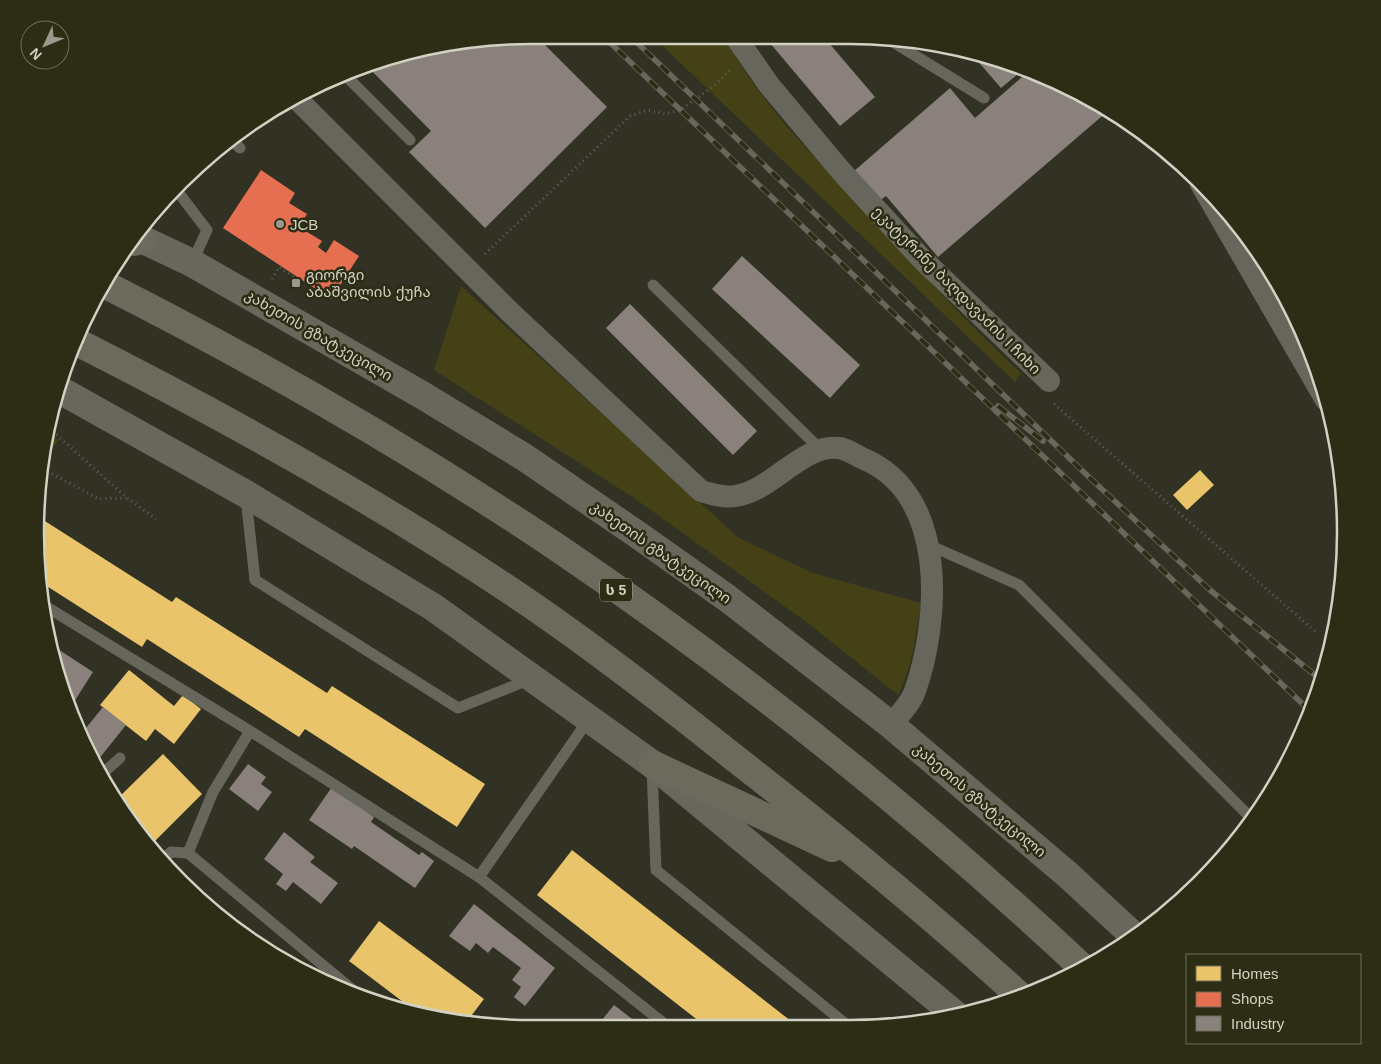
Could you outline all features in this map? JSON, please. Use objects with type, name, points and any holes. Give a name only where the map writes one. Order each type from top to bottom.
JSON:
[{"type":"highway","name":"ს 5","points":[[110,287],[210,338],[337,410],[555,546],[807,730],[933,834],[1078,963]]},
{"type":"highway","points":[[81,344],[183,396],[298,461],[391,516],[533,606],[699,730],[869,865],[1014,991]]},
{"type":"highway","points":[[652,764],[869,865]]},
{"type":"street","name":"ეკატერინე ბაღდავაძის I ჩიხი","points":[[741,45],[841,172],[920,257],[1050,391]]},
{"type":"street","points":[[300,102],[510,312],[701,491],[716,495],[735,496],[761,487],[789,467],[821,450],[840,448],[879,465],[900,483],[919,513],[929,545],[932,580],[923,662],[914,694],[891,725]]},
{"type":"street","points":[[1216,210],[1310,372]]},
{"type":"street","name":"კახეთის გზატკეცილი","points":[[141,241],[192,263],[414,390],[524,457],[727,598],[891,725],[1068,875],[1129,931]]},
{"type":"street","points":[[64,393],[246,494],[433,607],[652,764],[950,1010]]},
{"type":"lane","points":[[901,47],[984,98]]},
{"type":"lane","points":[[349,79],[410,140]]},
{"type":"lane","points":[[180,194],[208,230],[192,263]]},
{"type":"lane","points":[[653,285],[821,450]]},
{"type":"lane","points":[[246,494],[255,580],[458,708],[532,678]]},
{"type":"lane","points":[[929,545],[1019,585],[1247,814]]},
{"type":"lane","points":[[50,609],[250,731],[478,877],[660,1020]]},
{"type":"lane","points":[[478,877],[589,719]]},
{"type":"lane","points":[[188,853],[213,792],[250,731]]},
{"type":"lane","points":[[106,771],[120,758]]},
{"type":"lane","points":[[652,764],[656,870],[840,1020]]},
{"type":"lane","points":[[167,856],[171,852],[188,853],[344,982]]},
{"type":"path","points":[[468,270],[630,116],[648,110],[665,114],[680,110],[715,85],[741,45]]},
{"type":"path","points":[[278,267],[304,284]]},
{"type":"path","points":[[1050,391],[1318,633]]},
{"type":"path","points":[[54,433],[127,498],[156,519]]},
{"type":"path","points":[[48,471],[99,498],[127,498]]},
{"type":"shaded area","points":[[660,44],[728,44],[738,61],[771,107],[808,150],[942,294],[1021,373],[1015,382]]},
{"type":"shaded area","points":[[461,286],[739,538],[813,573],[921,603],[911,662],[898,695],[809,624],[634,498],[434,370]]},
{"type":"shaded area","points":[[53,437],[59,440],[51,451]]},
{"type":"building: Homes","points":[[1200,470],[1214,485],[1187,510],[1173,495]]},
{"type":"building: Homes","points":[[44,521],[172,602],[176,597],[327,693],[332,686],[485,784],[457,827],[305,729],[299,737],[147,639],[142,647],[47,586]]},
{"type":"building: Homes","points":[[129,670],[174,706],[183,695],[201,709],[174,744],[155,729],[146,741],[100,705]]},
{"type":"building: Homes","points":[[163,754],[202,794],[155,841],[121,795]]},
{"type":"building: Homes","points":[[572,850],[790,1020],[698,1020],[537,895]]},
{"type":"building: Homes","points":[[379,921],[484,999],[471,1016],[406,1004],[349,961]]},
{"type":"building: Shops","points":[[261,170],[295,193],[289,203],[307,214],[299,227],[322,241],[318,247],[326,253],[334,240],[359,256],[331,299],[223,228]]},
{"type":"building: Industry","points":[[544,44],[607,107],[485,228],[409,152],[431,131],[372,71],[406,60],[468,48]]},
{"type":"building: Industry","points":[[771,44],[830,44],[875,97],[840,126]]},
{"type":"building: Industry","points":[[977,61],[1018,74],[1001,88]]},
{"type":"building: Industry","points":[[1023,76],[1065,94],[1103,115],[938,257],[886,196],[878,202],[853,172],[950,88],[975,118]]},
{"type":"building: Industry","points":[[742,256],[860,365],[830,398],[712,289]]},
{"type":"building: Industry","points":[[630,304],[757,431],[733,455],[606,328]]},
{"type":"building: Industry","points":[[58,649],[93,672],[74,701]]},
{"type":"building: Industry","points":[[103,707],[126,725],[99,758],[85,727],[86,728]]},
{"type":"building: Industry","points":[[248,764],[266,777],[261,784],[272,792],[258,811],[229,789]]},
{"type":"building: Industry","points":[[332,787],[374,817],[371,822],[419,855],[422,852],[434,861],[415,888],[354,846],[352,849],[309,820]]},
{"type":"building: Industry","points":[[284,832],[315,857],[310,862],[338,883],[321,904],[293,882],[286,891],[276,884],[283,874],[264,859]]},
{"type":"building: Industry","points":[[474,904],[555,968],[525,1006],[514,997],[521,987],[512,980],[521,968],[493,947],[488,953],[476,943],[470,951],[449,936]]},
{"type":"building: Industry","points":[[614,1005],[634,1020],[602,1020]]},
{"type":"railway","points":[[611,44],[1305,706]]},
{"type":"railway","points":[[638,44],[1090,478],[1210,590],[1315,675]]},
{"type":"railway","points":[[998,406],[1043,441]]},
{"type":"place","name":"JCB","points":[[280,224]]},
{"type":"place","name":"გიორგი აბაშვილის ქუჩა","points":[[296,283]]}]
